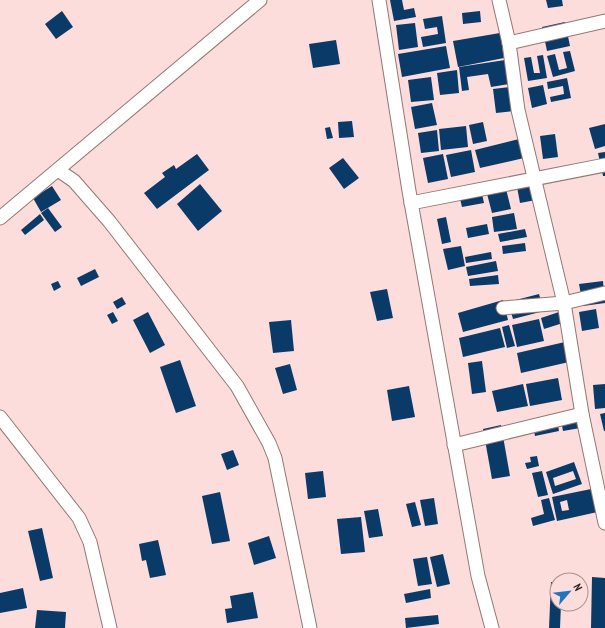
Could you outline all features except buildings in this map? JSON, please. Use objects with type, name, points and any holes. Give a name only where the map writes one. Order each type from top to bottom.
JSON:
[{"type":"street","points":[[0,218],[260,0]]},
{"type":"street","points":[[378,0],[411,203],[454,445],[478,576],[492,628]]},
{"type":"street","points":[[499,0],[509,43],[518,110],[564,304],[582,414],[605,523]]},
{"type":"street","points":[[509,43],[605,21]]},
{"type":"street","points":[[411,203],[605,165]]},
{"type":"street","points":[[58,170],[74,181],[109,221],[242,392],[269,443],[275,458],[310,628]]},
{"type":"street","points":[[503,308],[564,304],[605,293]]},
{"type":"street","points":[[454,445],[582,414]]},
{"type":"street","points":[[0,417],[84,526],[90,542],[110,628]]}]
